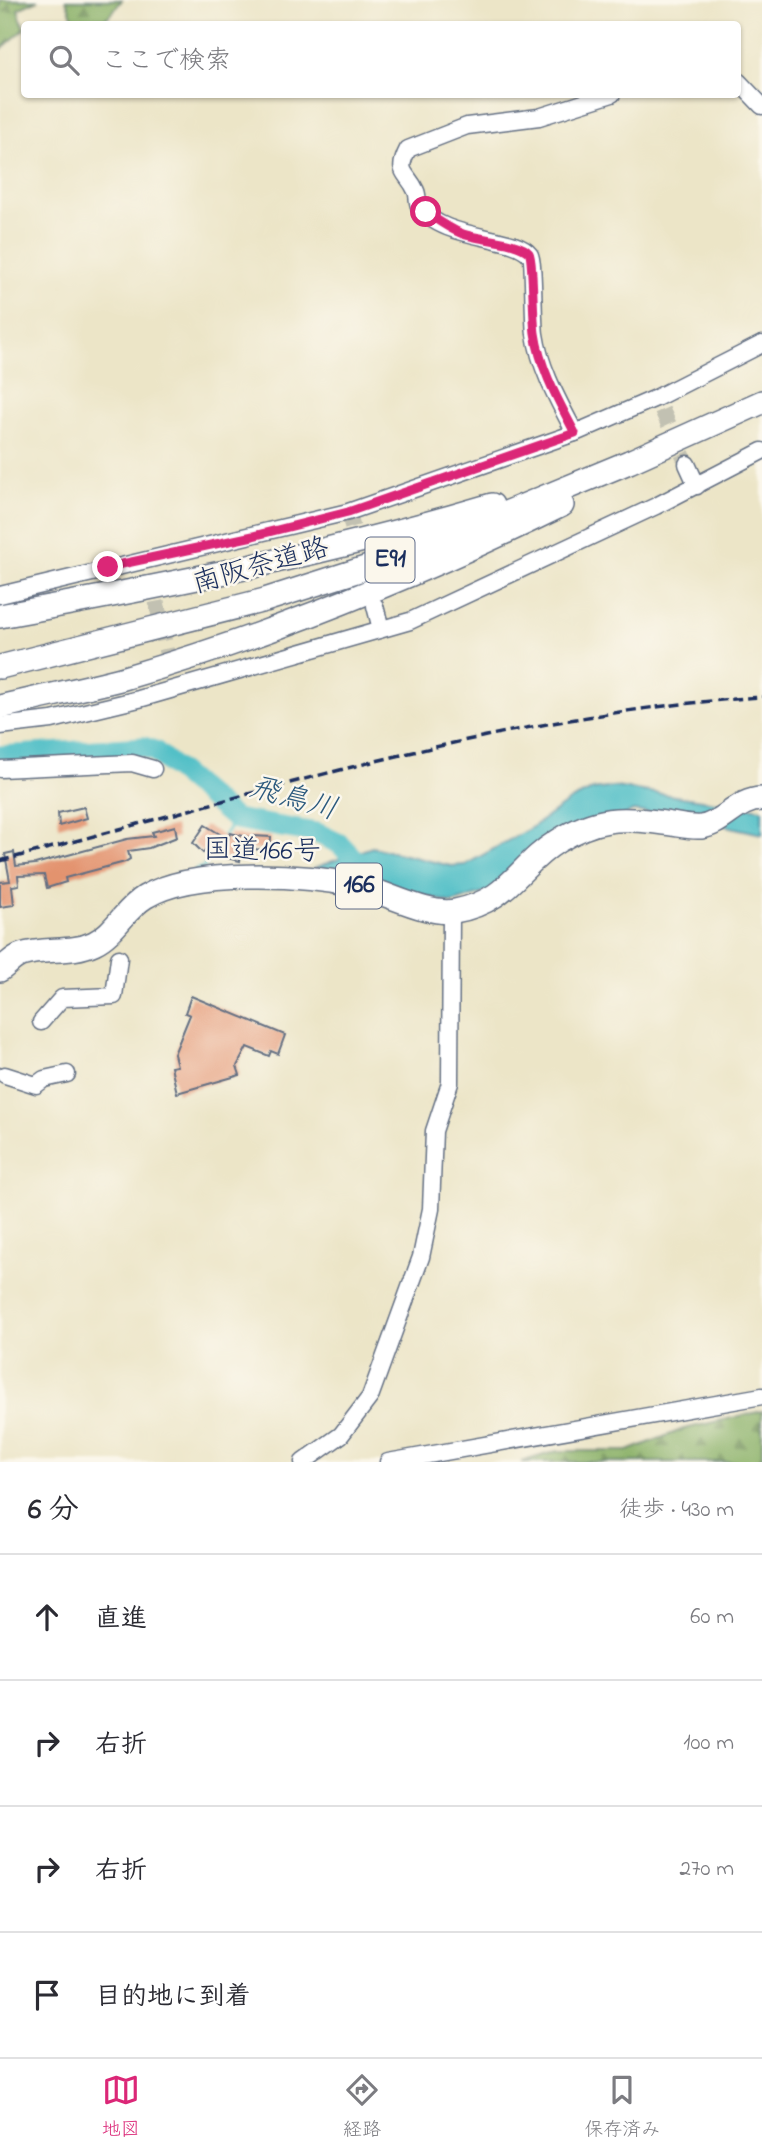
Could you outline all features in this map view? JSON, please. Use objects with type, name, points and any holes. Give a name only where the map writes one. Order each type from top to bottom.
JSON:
[{"type":"highway","name":"南阪奈道路","points":[[0,667],[265,600],[375,565],[629,467],[762,402]]},
{"type":"highway","name":"南阪奈道路","points":[[0,676],[266,605],[403,562],[762,410]]},
{"type":"highway","points":[[0,616],[113,596],[312,552],[629,467]]},
{"type":"highway","points":[[0,707],[123,678],[264,633],[392,583],[629,467]]},
{"type":"highway","name":"国道166号","points":[[0,970],[20,955],[85,948],[102,939],[143,898],[194,879],[303,879],[358,886],[419,906],[451,912],[482,904],[507,889],[555,842],[587,825],[621,817],[700,827],[713,823],[752,801]]},
{"type":"street","points":[[741,85],[762,106]]},
{"type":"street","points":[[575,433],[551,387],[535,336],[531,281],[533,261],[530,254],[521,247],[462,234],[438,221],[419,206],[415,189],[403,175],[402,161],[408,149],[467,126],[539,117],[599,98]]},
{"type":"street","points":[[0,594],[150,568],[348,512],[659,404],[762,344]]},
{"type":"street","points":[[0,726],[52,720],[172,683],[410,621],[698,486],[762,451]]},
{"type":"street","points":[[687,464],[698,486]]},
{"type":"street","points":[[375,606],[382,629]]},
{"type":"street","points":[[0,769],[132,763],[153,769]]},
{"type":"street","points":[[303,1462],[341,1435],[370,1397],[421,1257],[431,1209],[433,1131],[450,1083],[451,912]]},
{"type":"street","points":[[41,1022],[62,998],[114,996],[119,958]]},
{"type":"street","points":[[5,1074],[36,1085],[44,1079],[67,1074]]},
{"type":"street","points":[[388,1462],[762,1396]]},
{"type":"green space","points":[[0,0],[38,0],[18,9],[21,32],[0,50]]},
{"type":"green space","points":[[66,0],[122,0],[103,21],[74,21]]},
{"type":"green space","points":[[762,1411],[762,1462],[521,1462],[557,1451],[628,1451],[684,1429]]},
{"type":"water","points":[[615,787],[762,809],[762,834],[690,818],[633,811],[493,890],[452,903],[316,867],[372,847],[451,866],[465,865],[534,826],[571,800],[592,790]]},
{"type":"building","points":[[84,807],[87,818],[59,826],[58,813]]},
{"type":"building","points":[[205,825],[228,839],[230,833],[252,838],[271,837],[270,850],[249,849],[247,855],[241,854],[240,861],[222,857],[224,850],[208,846],[203,853],[193,843]]},
{"type":"building","points":[[175,826],[177,837],[149,848],[128,851],[130,859],[125,862],[65,878],[66,882],[47,888],[44,875],[18,876],[19,885],[12,886],[14,905],[0,907],[0,882],[10,881],[5,854],[14,852],[16,866],[35,864],[127,839],[154,836],[152,832]]},
{"type":"building","points":[[191,996],[285,1035],[278,1054],[271,1051],[269,1056],[247,1047],[237,1066],[240,1075],[177,1093],[171,1067],[177,1066],[174,1054],[190,1015],[185,1013]]},
{"type":"waterway","name":"飛鳥川","points":[[0,756],[144,747],[155,751],[235,819],[317,833],[340,844],[355,860],[375,865]]},
{"type":"waterway","points":[[222,839],[235,819]]},
{"type":"waterway","points":[[196,870],[204,867],[218,845]]},
{"type":"tunnel","points":[[662,410],[687,464]]},
{"type":"tunnel","points":[[348,512],[367,576]]},
{"type":"tunnel","points":[[152,578],[171,676]]},
{"type":"railway","points":[[0,861],[283,785],[473,739],[569,720],[665,706],[762,697]]},
{"type":"route","points":[[108,567],[253,536],[348,512],[575,433],[551,387],[535,336],[531,281],[533,261],[530,254],[521,247],[462,234],[426,212]]}]
